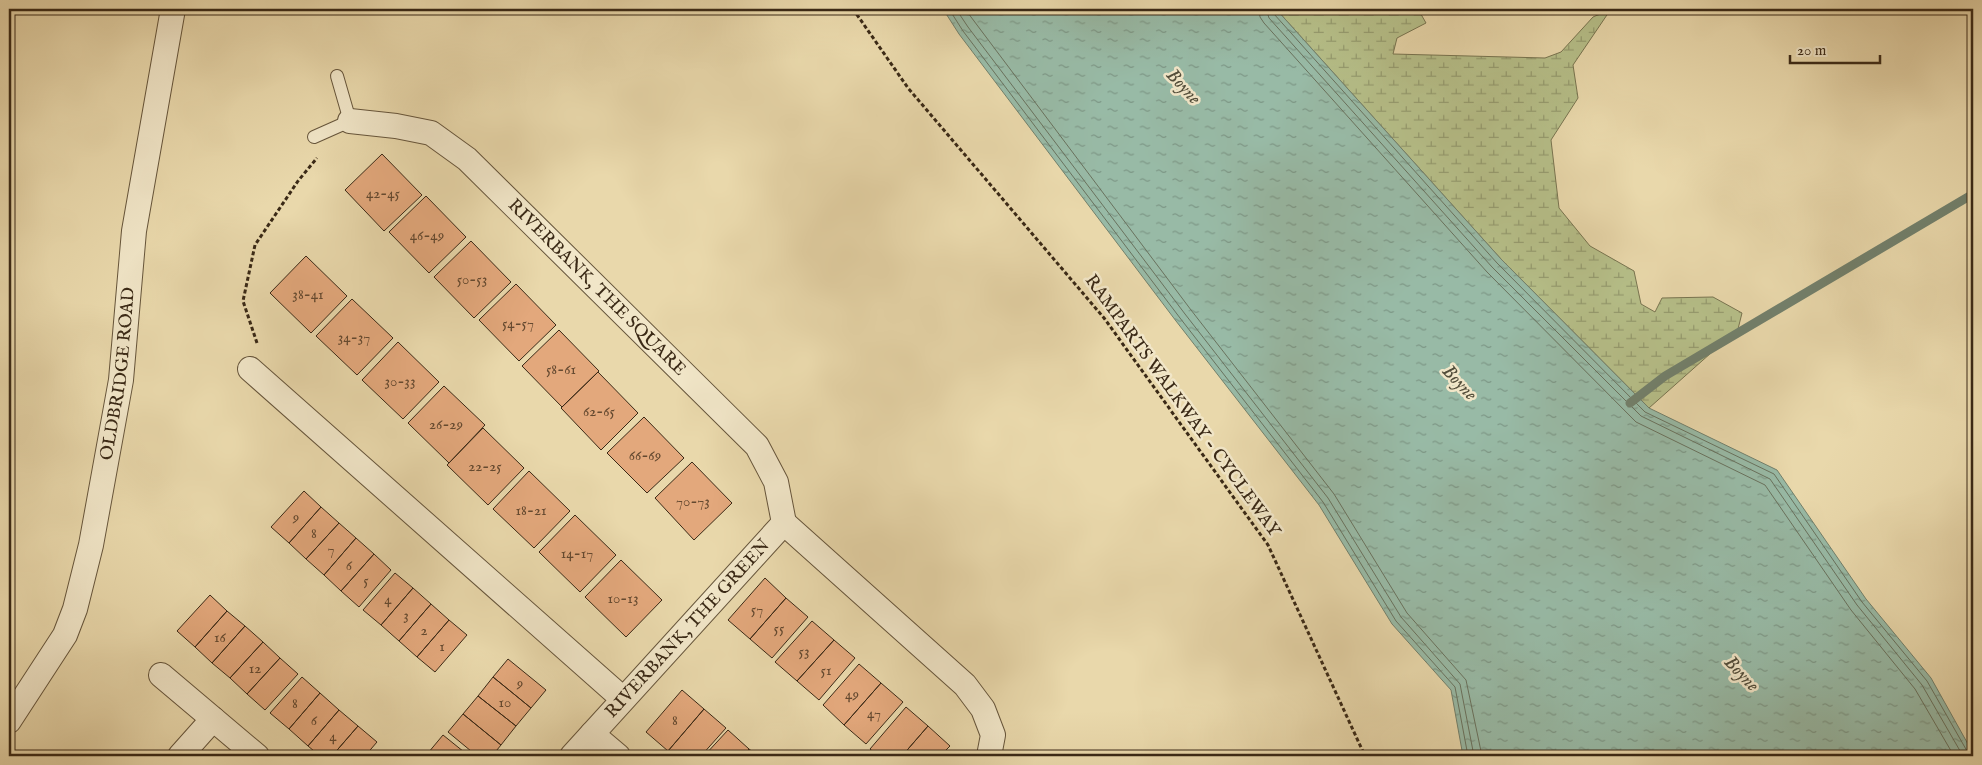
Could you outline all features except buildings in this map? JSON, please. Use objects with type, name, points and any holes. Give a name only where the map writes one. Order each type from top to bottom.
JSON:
[{"type":"street","name":"OLDBRIDGE ROAD","points":[[9,722],[64,635],[75,609],[91,545],[121,380],[134,231],[173,9]]},
{"type":"street","name":"RIVERBANK, THE SQUARE","points":[[350,121],[396,126],[432,133],[466,159],[757,446],[776,482],[784,523]]},
{"type":"street","points":[[250,369],[624,700]]},
{"type":"street","points":[[784,523],[965,686],[983,709],[993,735],[989,756]]},
{"type":"street","name":"RIVERBANK, THE GREEN","points":[[572,756],[784,523]]},
{"type":"street","points":[[161,674],[257,756]]},
{"type":"street","points":[[180,756],[213,719]]},
{"type":"street","name":"RIVERBANK, THE GREEN","points":[[592,734],[618,756]]},
{"type":"lane","points":[[314,137],[350,121],[337,76]]},
{"type":"path","name":"RAMPARTS WALKWAY - CYCLEWAY","points":[[853,9],[908,88],[1104,318],[1268,545],[1365,756]]},
{"type":"path","points":[[250,369],[259,348],[243,301],[256,245],[298,181],[350,121]]},
{"type":"green space","points":[[1276,9],[1359,9],[1371,13],[1380,9],[1418,9],[1426,23],[1397,38],[1393,54],[1545,58],[1561,52],[1593,17],[1611,9],[1573,65],[1578,98],[1551,140],[1559,208],[1590,246],[1634,271],[1641,304],[1655,312],[1662,298],[1713,297],[1742,313],[1738,329],[1649,408],[1501,259]]},
{"type":"water","name":"Boyne","points":[[943,9],[1276,9],[1501,259],[1649,408],[1777,470],[1866,599],[1931,678],[1973,756],[1463,756],[1451,690],[1392,624],[1319,505],[1176,321],[959,34]]},
{"type":"waterway","points":[[1630,403],[1665,376],[1973,194]]}]
